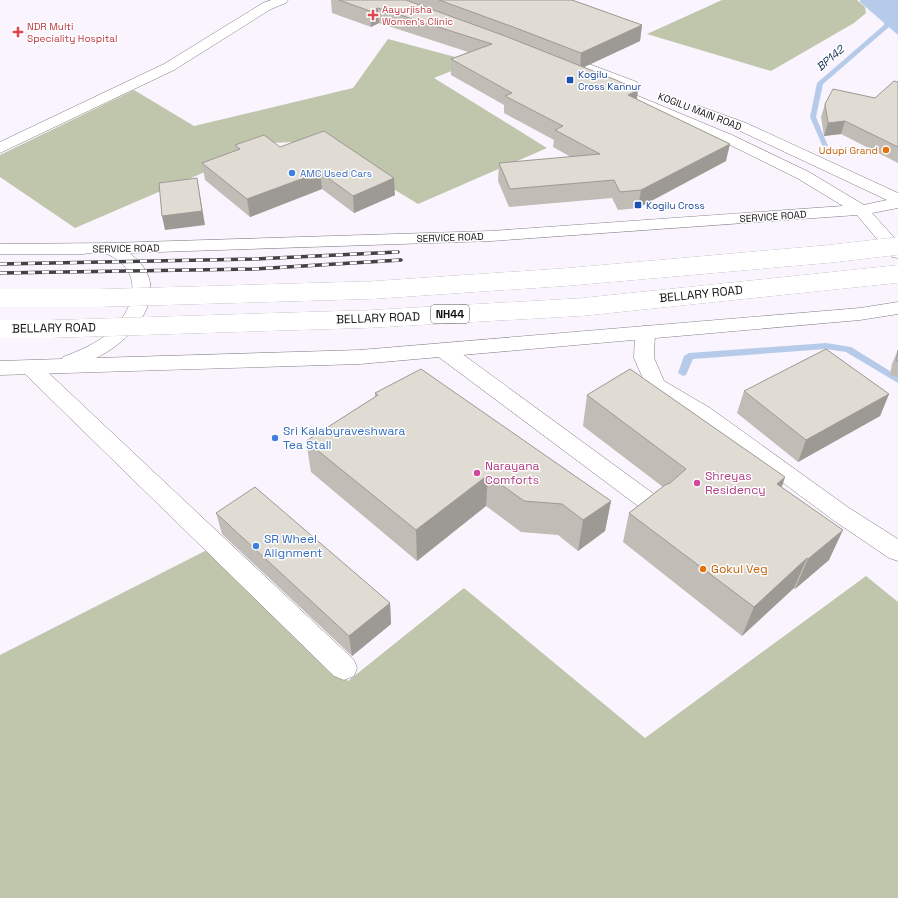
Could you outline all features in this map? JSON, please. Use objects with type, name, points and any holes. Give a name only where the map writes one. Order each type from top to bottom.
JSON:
[{"type":"main road","points":[[0,148],[169,67],[260,10],[282,0]]},
{"type":"main road","name":"KOGILU MAIN ROAD","points":[[672,100],[546,57],[727,138],[803,175],[861,210],[898,253]]},
{"type":"main road","name":"KOGILU MAIN ROAD","points":[[686,106],[740,126],[898,199]]},
{"type":"main road","points":[[727,138],[740,126]]},
{"type":"main road","name":"SERVICE ROAD","points":[[0,249],[110,248],[491,236],[861,210],[898,203]]},
{"type":"main road","points":[[0,298],[100,298],[374,290],[568,277],[828,254],[898,246]]},
{"type":"main road","points":[[57,367],[93,354],[117,337],[132,319],[137,309],[142,288],[141,276],[135,266],[110,248]]},
{"type":"main road","name":"BELLARY ROAD","points":[[0,329],[51,329],[369,319],[582,307],[898,274]]},
{"type":"main road","points":[[0,368],[360,357],[846,315],[898,308]]},
{"type":"main road","points":[[645,332],[644,358],[655,385],[703,413],[841,514],[898,550]]},
{"type":"main road","points":[[443,350],[654,506]]},
{"type":"main road","points":[[31,368],[344,668]]},
{"type":"green space","points":[[722,0],[857,0],[865,7],[866,13],[854,23],[771,71],[647,34]]},
{"type":"green space","points":[[388,39],[474,62],[434,78],[547,148],[418,204],[315,141],[272,143],[75,228],[0,177],[0,155],[134,90],[194,126],[353,88]]},
{"type":"green space","points":[[209,549],[348,681],[464,588],[645,738],[866,576],[898,602],[898,898],[0,898],[0,655]]},
{"type":"water","points":[[860,0],[898,0],[898,35],[860,2]]},
{"type":"building","points":[[339,0],[406,0],[505,36],[638,90],[628,95],[730,144],[641,190],[620,192],[614,180],[510,189],[499,163],[600,154],[555,130],[563,126],[505,96],[512,93],[451,59],[492,44],[378,8],[370,11]]},
{"type":"building","points":[[439,0],[572,0],[642,25],[581,53]]},
{"type":"building","points":[[894,81],[898,82],[898,147],[845,121],[828,123],[825,104],[833,89],[875,98]]},
{"type":"building","points":[[324,131],[394,178],[353,196],[320,172],[247,199],[202,163],[240,149],[235,145],[264,135],[280,147]]},
{"type":"building","points":[[197,178],[202,211],[162,216],[159,183]]},
{"type":"building","points":[[826,349],[889,394],[806,440],[744,391]]},
{"type":"building","points":[[898,350],[898,361],[896,361]]},
{"type":"building","points":[[421,369],[611,501],[583,520],[562,504],[524,501],[488,475],[416,530],[306,441],[378,395],[375,393]]},
{"type":"building","points":[[630,369],[785,477],[777,484],[843,530],[808,559],[807,558],[754,607],[629,513],[665,485],[670,483],[686,469],[587,395]]},
{"type":"building","points":[[255,487],[390,603],[349,636],[216,513]]},
{"type":"waterway","name":"BP142","points":[[825,146],[813,117],[820,83],[887,26],[889,11],[886,0]]},
{"type":"waterway","points":[[683,373],[689,356],[826,346],[848,349],[898,380]]},
{"type":"railway","points":[[0,264],[255,259],[398,252]]},
{"type":"railway","points":[[0,273],[254,269],[401,260]]},
{"type":"place","name":"Aayurjisha Women's Clinic","points":[[373,15]]},
{"type":"place","name":"NDR Multi Speciality Hospital","points":[[18,32]]},
{"type":"place","name":"Kogilu Cross Kannur","points":[[570,80]]},
{"type":"place","name":"Udupi Grand","points":[[886,150]]},
{"type":"place","name":"AMC Used Cars","points":[[292,173]]},
{"type":"place","name":"Kogilu Cross","points":[[638,205]]},
{"type":"place","name":"Sri Kalabyraveshwara Tea Stall","points":[[275,438]]},
{"type":"place","name":"Narayana Comforts","points":[[477,473]]},
{"type":"place","name":"Shreyas Residency","points":[[697,483]]},
{"type":"place","name":"SR Wheel Alignment","points":[[256,546]]},
{"type":"place","name":"Gokul Veg","points":[[703,569]]}]
